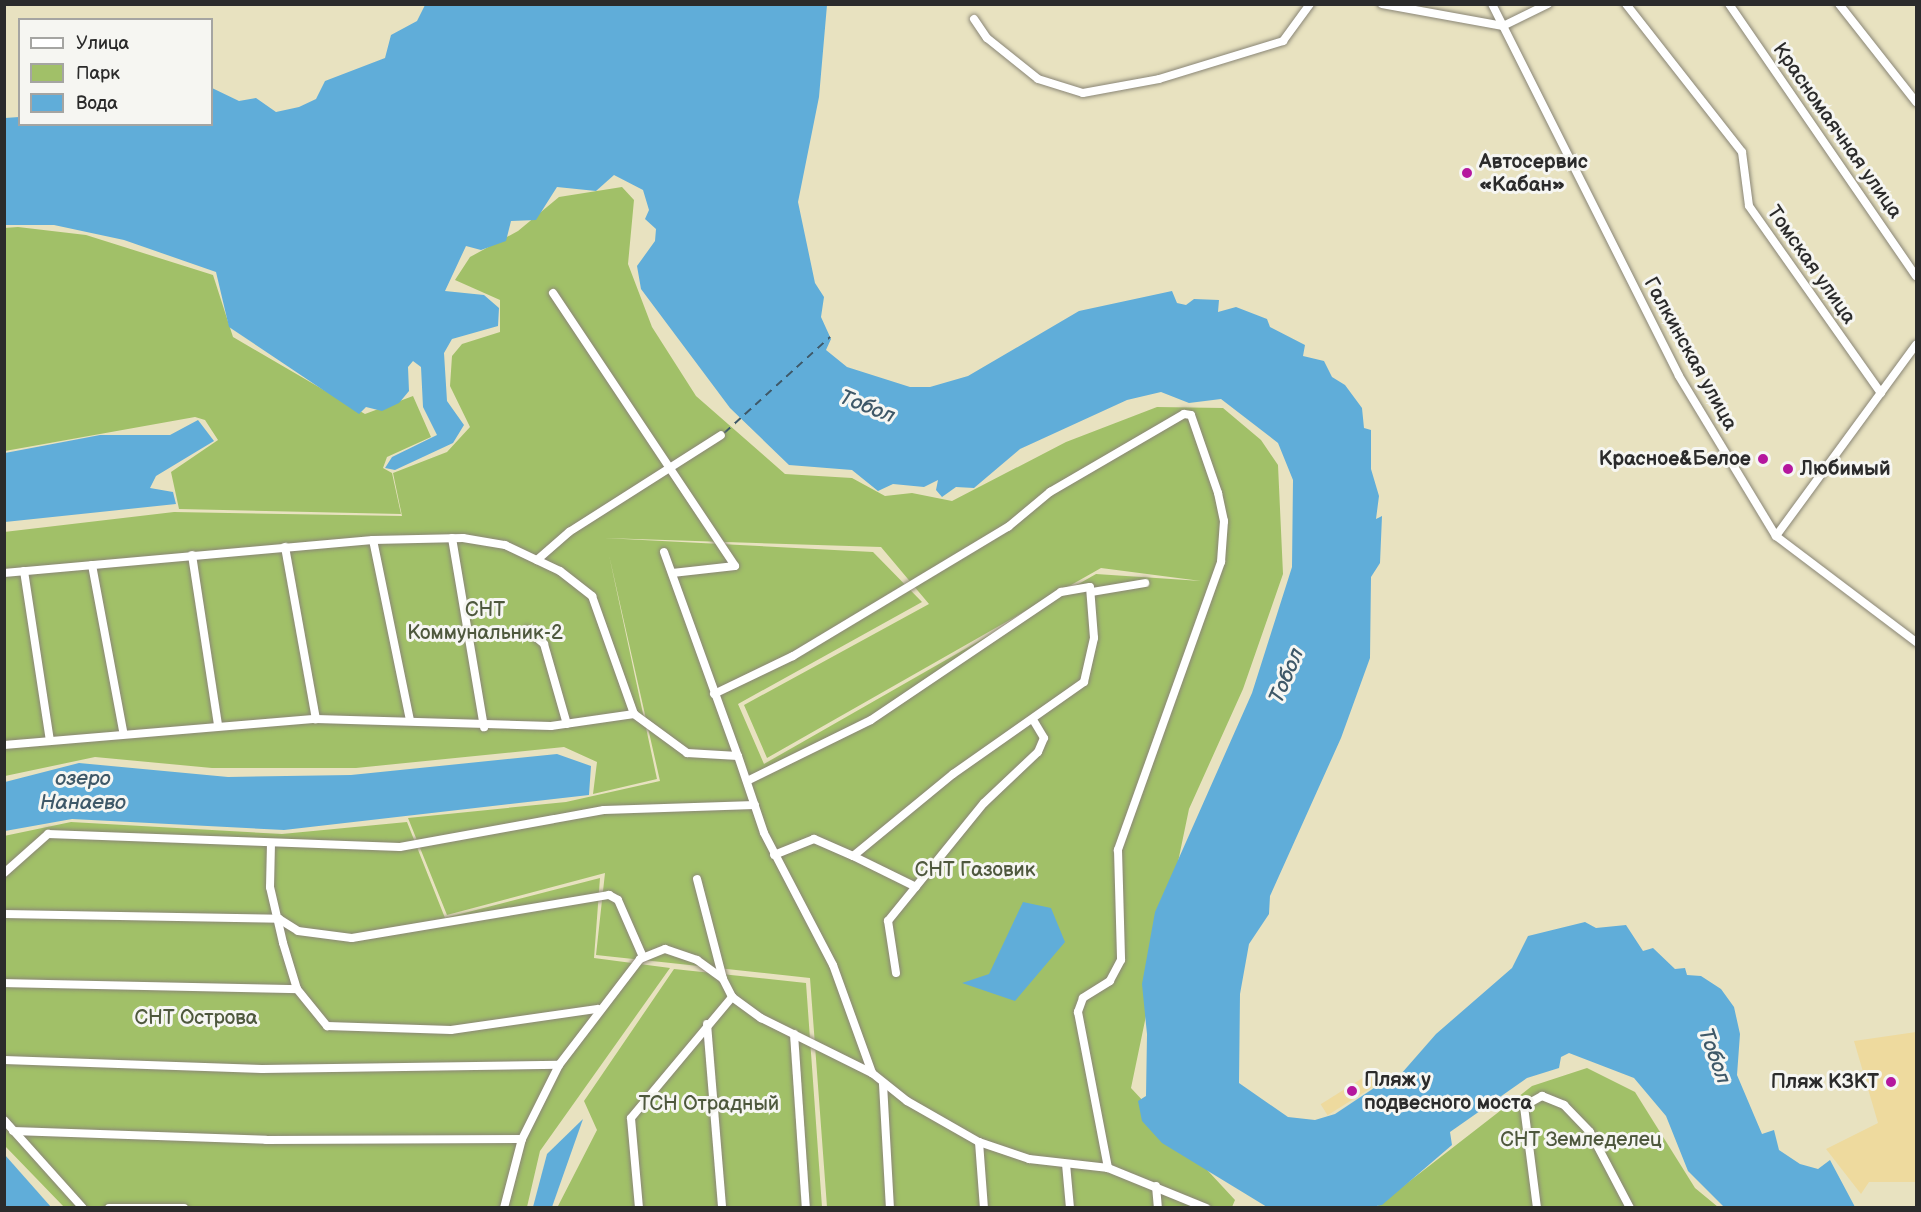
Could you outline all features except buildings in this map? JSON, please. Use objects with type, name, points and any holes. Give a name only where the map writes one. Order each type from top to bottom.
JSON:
[{"type":"street","points":[[974,19],[987,38],[1038,79],[1083,93],[1159,80],[1283,41],[1310,4]]},
{"type":"street","points":[[1382,4],[1503,26],[1548,4]]},
{"type":"street","name":"Галкинская улица","points":[[1492,4],[1679,376],[1776,536],[1917,642]]},
{"type":"street","name":"Томская улица","points":[[1626,4],[1742,152],[1749,206],[1881,393]]},
{"type":"street","name":"Красномаячная улица","points":[[1729,4],[1917,276]]},
{"type":"street","points":[[1839,4],[1917,102]]},
{"type":"street","points":[[553,293],[735,566],[672,573]]},
{"type":"street","points":[[1776,536],[1917,345]]},
{"type":"street","points":[[714,694],[793,656],[1008,527],[1050,492],[1184,414],[1191,415],[1218,493],[1224,521],[1221,562],[1118,850],[1121,960],[1110,981],[1083,998],[1078,1012],[1108,1168]]},
{"type":"street","points":[[537,560],[668,466],[721,435]]},
{"type":"street","points":[[452,538],[484,727]]},
{"type":"street","points":[[4,573],[372,540],[452,538],[505,545],[537,560],[592,596],[634,714]]},
{"type":"street","points":[[372,540],[410,720]]},
{"type":"street","points":[[285,547],[316,719]]},
{"type":"street","points":[[664,552],[774,855],[833,965],[872,1072]]},
{"type":"street","points":[[192,555],[218,725]]},
{"type":"street","points":[[92,565],[123,731]]},
{"type":"street","points":[[24,571],[50,740]]},
{"type":"street","points":[[1092,592],[1145,583]]},
{"type":"street","points":[[747,781],[871,720],[1069,588],[1087,584],[1092,592],[1094,638],[1083,682],[1033,720],[953,774],[853,856]]},
{"type":"street","points":[[527,630],[544,644],[567,724]]},
{"type":"street","points":[[4,745],[123,731],[316,719],[410,720],[484,727],[567,724],[634,714],[657,725],[687,753],[738,756]]},
{"type":"street","points":[[896,972],[887,925],[984,803],[1038,752],[1044,738],[1033,720]]},
{"type":"street","points":[[4,873],[48,834],[400,848],[604,810],[755,805]]},
{"type":"street","points":[[774,855],[814,839],[916,887]]},
{"type":"street","points":[[270,843],[270,887],[297,989],[319,1020],[335,1030],[451,1030],[597,1009]]},
{"type":"street","points":[[697,879],[723,979],[732,997],[794,1034],[872,1072],[883,1084],[979,1142],[1066,1164],[1108,1168],[1206,1208]]},
{"type":"street","points":[[4,914],[279,919],[298,931],[352,939],[609,895],[618,900],[643,957]]},
{"type":"street","points":[[504,1208],[522,1139],[559,1065],[597,1009],[643,957],[665,949],[697,960],[723,979]]},
{"type":"street","points":[[4,984],[297,989]]},
{"type":"street","points":[[639,1208],[631,1118],[707,1024],[732,997]]},
{"type":"street","points":[[707,1024],[722,1208]]},
{"type":"street","points":[[794,1034],[806,1208]]},
{"type":"street","points":[[4,1060],[262,1069],[559,1065]]},
{"type":"street","points":[[883,1084],[890,1208]]},
{"type":"street","points":[[1537,1208],[1524,1106],[1542,1096],[1564,1105],[1590,1132],[1630,1208]]},
{"type":"street","points":[[4,1120],[83,1208]]},
{"type":"street","points":[[13,1131],[266,1140],[522,1139]]},
{"type":"street","points":[[979,1142],[984,1208]]},
{"type":"street","points":[[1066,1164],[1070,1208]]},
{"type":"street","points":[[1156,1186],[1158,1208]]},
{"type":"street","points":[[109,1208],[184,1208]]},
{"type":"green space","points":[[622,187],[634,200],[628,264],[652,327],[696,396],[785,474],[852,478],[885,496],[912,493],[952,501],[1066,442],[1157,407],[1223,408],[1261,440],[1278,465],[1283,574],[1243,689],[1189,809],[1131,1088],[1235,1200],[1232,1207],[827,1207],[810,978],[596,955],[605,873],[447,915],[408,818],[566,802],[660,781],[609,555],[657,779],[593,794],[597,762],[564,747],[356,768],[212,768],[95,757],[5,776],[4,532],[174,512],[402,516],[393,473],[447,452],[470,427],[450,386],[452,356],[462,344],[500,332],[500,300],[455,280],[470,257],[518,231],[559,197]],"holes":[[[604,538],[881,547],[929,604],[744,705],[767,758],[1101,568],[1201,581],[1096,574],[764,764],[738,704],[922,602],[873,552]]]},
{"type":"green space","points":[[18,227],[86,235],[213,275],[233,337],[365,414],[413,396],[431,437],[387,457],[383,468],[392,473],[401,514],[179,509],[171,472],[218,440],[205,420],[195,417],[5,451],[4,228]]},
{"type":"green space","name":"СНТ Острова","points":[[71,822],[282,834],[407,822],[445,918],[600,878],[594,958],[670,968],[540,1151],[527,1207],[64,1207],[5,1146],[4,836]]},
{"type":"green space","name":"ТСН Отрадный","points":[[674,969],[806,983],[822,1207],[557,1208],[597,1130],[584,1101]]},
{"type":"green space","name":"СНТ Земледелец","points":[[1587,1068],[1635,1092],[1695,1188],[1718,1207],[1375,1208],[1532,1086]]},
{"type":"sand","name":"Пляж КЗКТ","points":[[1916,1032],[1916,1182],[1869,1182],[1861,1194],[1826,1149],[1878,1123],[1854,1041]]},
{"type":"sand","name":"Пляж у подвесного моста","points":[[1369,1074],[1376,1085],[1328,1115],[1321,1104]]},
{"type":"water","name":"Тобол","points":[[425,5],[827,5],[819,97],[798,202],[815,283],[824,297],[821,317],[831,339],[826,350],[847,367],[910,387],[930,387],[968,376],[1079,311],[1172,291],[1177,303],[1186,305],[1194,299],[1219,300],[1218,312],[1236,307],[1267,319],[1270,327],[1305,345],[1303,356],[1324,361],[1332,377],[1345,385],[1362,408],[1364,428],[1371,430],[1371,469],[1379,496],[1376,519],[1382,516],[1380,563],[1371,577],[1370,658],[1341,738],[1270,896],[1269,914],[1249,944],[1240,994],[1239,1083],[1288,1117],[1315,1120],[1335,1114],[1386,1080],[1394,1082],[1436,1034],[1512,968],[1528,936],[1585,922],[1596,928],[1626,925],[1643,951],[1653,948],[1675,969],[1685,968],[1687,975],[1701,976],[1721,989],[1734,1007],[1740,1034],[1737,1075],[1762,1134],[1774,1130],[1779,1150],[1800,1164],[1818,1169],[1830,1160],[1855,1207],[1724,1207],[1688,1171],[1666,1116],[1634,1078],[1569,1053],[1561,1057],[1559,1068],[1527,1078],[1450,1132],[1452,1145],[1382,1205],[1371,1207],[1267,1207],[1162,1143],[1142,1121],[1138,1101],[1146,1096],[1147,1034],[1142,984],[1155,912],[1252,693],[1292,567],[1293,480],[1278,443],[1221,399],[1189,403],[1161,392],[1127,400],[1020,449],[974,488],[956,487],[942,497],[936,490],[938,480],[924,487],[893,484],[878,491],[852,470],[789,465],[730,408],[641,289],[637,266],[655,241],[656,229],[645,219],[649,210],[643,190],[614,175],[596,191],[557,187],[536,220],[511,221],[506,241],[481,250],[466,246],[445,291],[484,295],[499,308],[498,326],[452,339],[444,353],[447,401],[464,425],[453,443],[395,470],[385,468],[392,457],[437,435],[423,407],[421,367],[413,361],[408,367],[409,391],[399,403],[382,411],[366,407],[359,414],[229,327],[216,272],[124,240],[54,225],[5,225],[5,118],[18,117],[18,126],[213,126],[213,88],[239,101],[256,98],[276,112],[299,107],[316,99],[325,81],[385,58],[391,35],[417,21]]},
{"type":"water","points":[[198,420],[214,441],[156,476],[150,488],[173,492],[176,504],[5,522],[5,453],[100,435],[170,435]]},
{"type":"water","name":"озеро Нанаево","points":[[557,754],[591,766],[589,795],[284,830],[72,819],[5,831],[5,782],[79,763],[228,777],[351,775]]},
{"type":"water","points":[[1023,902],[1051,908],[1065,942],[1015,1001],[962,983],[989,974]]},
{"type":"water","points":[[583,1119],[552,1207],[533,1207],[547,1154]]},
{"type":"water","points":[[5,1155],[51,1207],[5,1207]]},
{"type":"ferry route","points":[[724,433],[830,337]]},
{"type":"place","name":"Автосервис «Кабан»","points":[[1467,173]]},
{"type":"place","name":"Красное&Белое","points":[[1763,459]]},
{"type":"place","name":"Любимый","points":[[1788,469]]},
{"type":"place","name":"Пляж КЗКТ","points":[[1891,1082]]},
{"type":"place","name":"Пляж у подвесного моста","points":[[1352,1091]]},
{"type":"park label","name":"СНТ Коммунальник-2","points":[[485,622]]},
{"type":"park label","name":"СНТ Газовик","points":[[975,870]]}]
